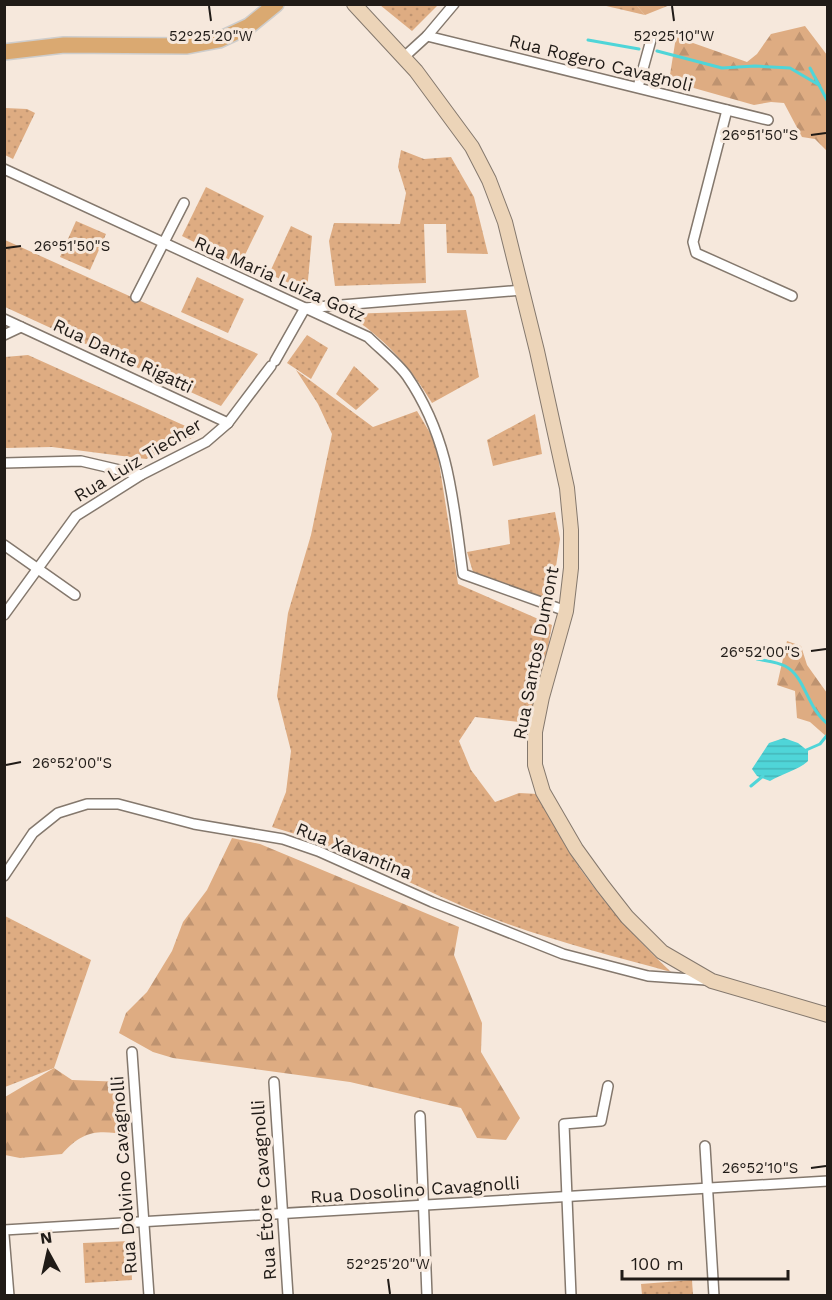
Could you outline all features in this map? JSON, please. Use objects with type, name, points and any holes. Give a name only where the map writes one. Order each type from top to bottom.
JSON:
[{"type":"main road","points":[[4,52],[64,45],[187,46],[219,40],[249,26],[276,4]]},
{"type":"main road","name":"Rua Santos Dumont","points":[[342,4],[358,10],[404,57],[450,114],[480,164],[505,222],[567,488],[571,568],[566,611],[542,697],[536,732],[535,765],[543,792],[576,849],[627,917],[662,952],[711,981],[828,1016]]},
{"type":"street","points":[[404,57],[427,36],[454,4]]},
{"type":"street","name":"Rua Rogero Cavagnoli","points":[[427,36],[768,120]]},
{"type":"street","points":[[638,87],[651,40]]},
{"type":"street","points":[[727,110],[693,242],[696,253],[792,296]]},
{"type":"street","name":"Rua Maria Luiza Gotz","points":[[4,169],[164,245],[368,337],[406,375],[440,439],[450,476],[463,574],[566,611]]},
{"type":"street","points":[[136,297],[183,203]]},
{"type":"street","points":[[305,308],[522,290]]},
{"type":"street","name":"Rua Luiz Tiecher","points":[[4,615],[76,516],[141,475],[206,442],[228,423],[273,364],[305,308]]},
{"type":"street","name":"Rua Dante Rigatti","points":[[4,319],[228,423]]},
{"type":"street","points":[[4,335],[21,327]]},
{"type":"street","points":[[4,463],[81,461],[141,475]]},
{"type":"street","points":[[4,545],[75,595]]},
{"type":"street","name":"Rua Xavantina","points":[[4,876],[33,833],[58,813],[87,804],[118,804],[194,824],[283,839],[318,851],[432,902],[563,954],[648,976],[711,981]]},
{"type":"street","name":"Rua Dolvino Cavagnolli","points":[[132,1052],[146,1224],[149,1296]]},
{"type":"street","name":"Rua Étore Cavagnolli","points":[[274,1082],[285,1215],[288,1296]]},
{"type":"street","points":[[571,1296],[564,1124],[601,1121],[608,1086]]},
{"type":"street","points":[[420,1116],[427,1296]]},
{"type":"street","points":[[705,1146],[714,1296]]},
{"type":"street","name":"Rua Dosolino Cavagnolli","points":[[4,1230],[146,1224],[828,1181]]},
{"type":"street","points":[[4,1235],[9,1296]]},
{"type":"green space","points":[[380,5],[438,5],[412,31]]},
{"type":"green space","points":[[602,5],[636,5],[645,15]]},
{"type":"green space","points":[[636,5],[670,5],[645,15]]},
{"type":"green space","points":[[805,26],[827,55],[827,151],[815,139],[802,137],[784,103],[771,102],[754,105],[669,81],[676,37],[747,62],[757,54],[771,34]]},
{"type":"green space","points":[[5,108],[27,109],[35,113],[13,159],[5,155]]},
{"type":"green space","points":[[401,150],[424,159],[451,157],[474,197],[488,254],[447,253],[446,224],[424,224],[426,283],[335,286],[329,241],[334,223],[400,224],[406,193],[398,167]]},
{"type":"green space","points":[[206,187],[264,216],[240,265],[182,236]]},
{"type":"green space","points":[[76,221],[106,234],[90,270],[60,257]]},
{"type":"green space","points":[[291,226],[312,236],[307,291],[269,274]]},
{"type":"green space","points":[[5,240],[258,354],[221,406],[5,307]]},
{"type":"green space","points":[[197,277],[244,299],[228,333],[181,312]]},
{"type":"green space","points":[[466,310],[479,377],[432,403],[395,353],[347,314]]},
{"type":"green space","points":[[307,335],[328,348],[311,379],[287,363]]},
{"type":"green space","points":[[28,355],[192,429],[194,437],[146,459],[52,447],[5,448],[5,357]]},
{"type":"green space","points":[[354,366],[379,389],[356,410],[336,394]]},
{"type":"green space","points":[[296,370],[373,427],[417,411],[436,443],[458,584],[552,625],[539,697],[528,723],[475,717],[459,741],[471,770],[495,802],[519,793],[538,794],[567,848],[593,886],[630,931],[671,972],[502,922],[325,845],[272,827],[286,792],[291,751],[277,696],[288,613],[311,535],[332,434],[318,404]]},
{"type":"green space","points":[[535,414],[542,454],[493,466],[487,440]]},
{"type":"green space","points":[[555,512],[560,539],[551,601],[473,572],[467,552],[510,544],[508,520]]},
{"type":"green space","points":[[787,641],[801,646],[807,665],[827,693],[827,737],[810,722],[797,718],[795,691],[777,685]]},
{"type":"green space","points":[[232,838],[260,844],[459,927],[454,955],[482,1023],[481,1052],[520,1118],[506,1140],[477,1138],[461,1108],[350,1082],[173,1058],[153,1052],[119,1033],[126,1013],[147,992],[172,951],[183,922],[207,890]]},
{"type":"green space","points":[[5,916],[91,960],[54,1068],[5,1087]]},
{"type":"green space","points":[[54,1068],[72,1080],[124,1082],[129,1135],[100,1132],[84,1136],[62,1154],[20,1158],[5,1155],[5,1097]]},
{"type":"green space","points":[[130,1241],[132,1280],[85,1283],[83,1243]]},
{"type":"green space","points":[[692,1280],[693,1295],[642,1295],[641,1284]]},
{"type":"water","points":[[784,738],[798,743],[808,751],[808,761],[770,781],[757,776],[752,769],[769,743]]},
{"type":"waterway","points":[[588,40],[639,49]]},
{"type":"waterway","points":[[657,51],[722,68],[755,66],[790,68],[819,85]]},
{"type":"waterway","points":[[810,68],[828,102]]},
{"type":"waterway","points":[[757,659],[785,666],[792,671],[815,709],[828,724]]},
{"type":"waterway","points":[[804,751],[820,744],[828,734]]},
{"type":"waterway","points":[[751,786],[763,776]]}]
